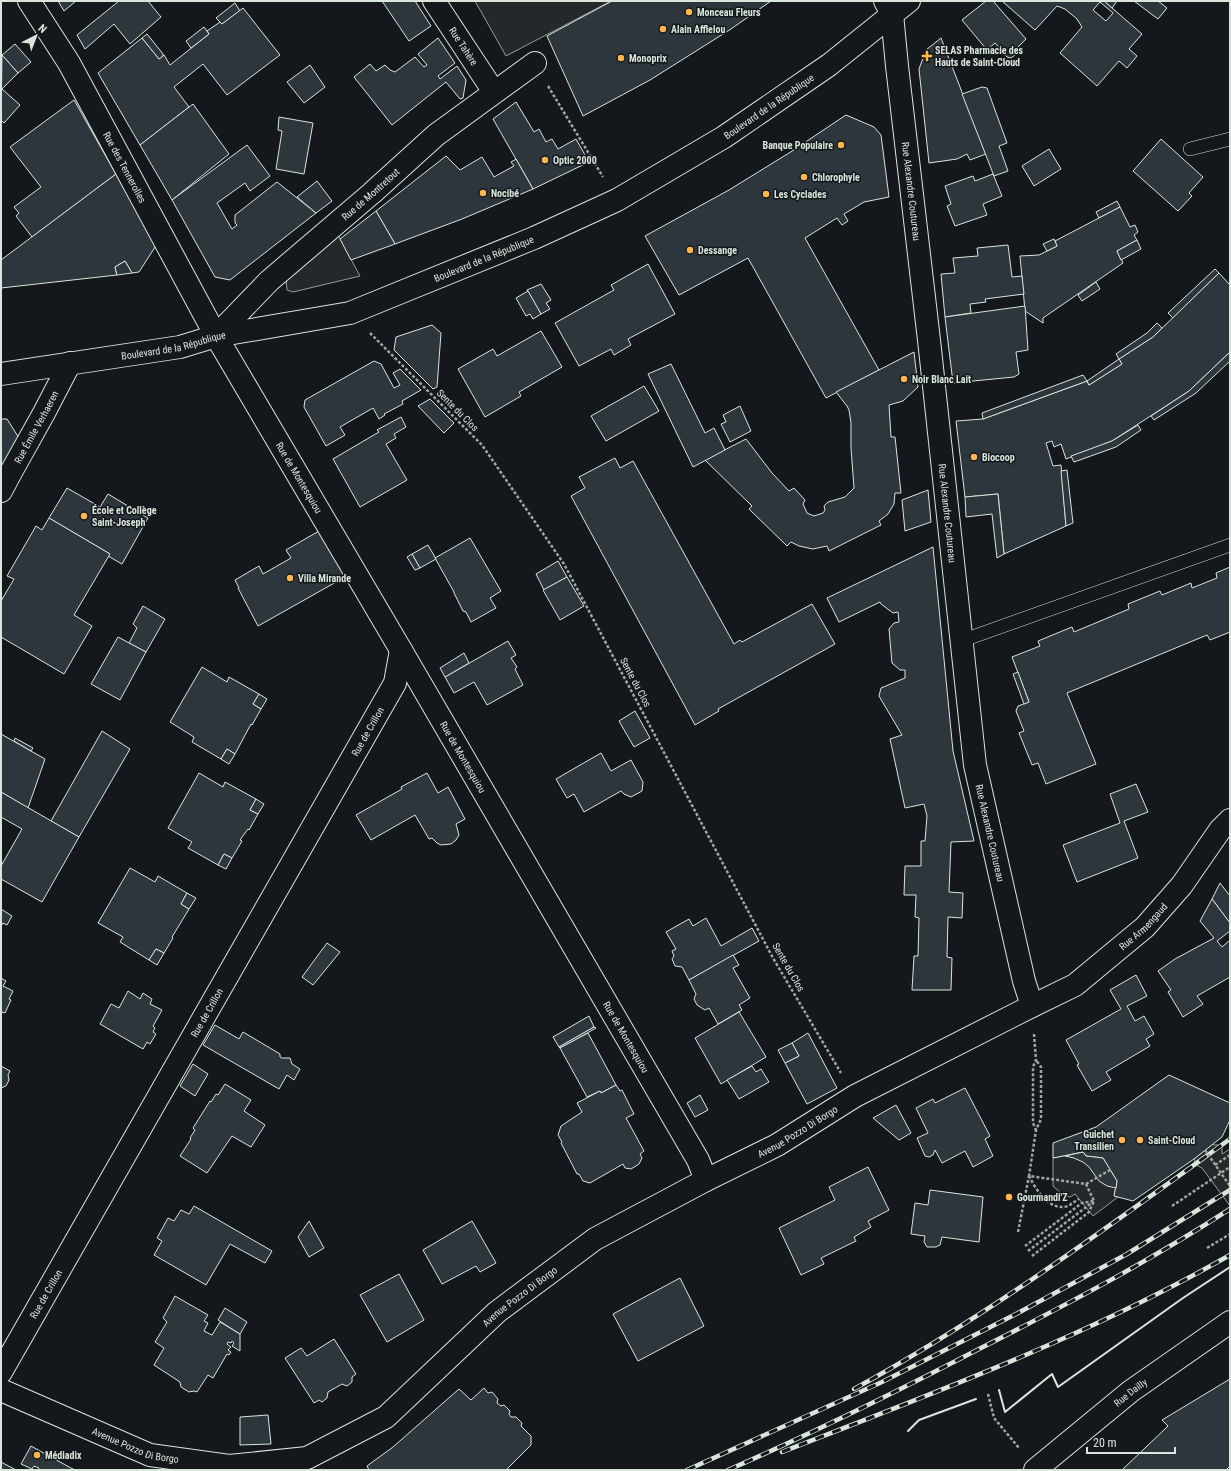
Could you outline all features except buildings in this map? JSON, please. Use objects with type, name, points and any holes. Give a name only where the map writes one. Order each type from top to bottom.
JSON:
[{"type":"street","name":"Rue des Tennerolles","points":[[29,1],[69,63],[216,336]]},
{"type":"street","name":"Rue Tahère","points":[[434,1],[494,92]]},
{"type":"street","name":"Boulevard de la République","points":[[1,374],[180,347],[216,336],[350,313],[534,238],[617,200],[724,137],[829,65],[889,8],[909,1]]},
{"type":"street","name":"Rue Alexandre Coutureau","points":[[889,8],[929,340],[975,765],[1024,981],[1032,1006]]},
{"type":"street","name":"Rue de Montretout","points":[[216,336],[271,279],[372,193],[436,135],[535,63]]},
{"type":"street","name":"Rue de Montesquiou","points":[[216,336],[698,1160],[706,1180]]},
{"type":"street","name":"Rue Émile Verhaeren","points":[[1,491],[70,363]]},
{"type":"street","name":"Rue de Crillon","points":[[1,1372],[395,683],[401,650]]},
{"type":"street","name":"Rue Armengaud","points":[[1032,1006],[1075,986],[1145,927],[1182,885],[1220,830],[1230,820]]},
{"type":"street","name":"Avenue Pozzo Di Borgo","points":[[1,1390],[150,1455],[229,1466],[307,1458],[386,1417],[497,1312],[595,1239],[706,1180],[777,1145],[855,1096],[1032,1006]]},
{"type":"street","name":"Rue Dailly","points":[[1036,1469],[1131,1391],[1230,1322]]},
{"type":"lane","points":[[1190,149],[1230,139]]},
{"type":"lane","points":[[961,641],[1230,545]]},
{"type":"path","points":[[547,84],[617,200]]},
{"type":"path","name":"Sente du Clos","points":[[350,313],[482,445],[564,564],[773,958],[855,1096]]},
{"type":"path","points":[[1018,1232],[1036,1130],[1041,1119],[1041,1067],[1036,1060]]},
{"type":"path","points":[[1033,1067],[1033,1123],[1036,1130]]},
{"type":"path","points":[[1205,1150],[1230,1186]]},
{"type":"path","points":[[1215,1166],[1230,1155]]},
{"type":"path","points":[[1172,1206],[1230,1167]]},
{"type":"path","points":[[1029,1176],[1086,1184],[1110,1170]]},
{"type":"path","points":[[1029,1176],[1035,1188],[1050,1203],[1061,1207],[1070,1205],[1079,1198]]},
{"type":"path","points":[[1032,1256],[1089,1212],[1094,1201],[1086,1184]]},
{"type":"path","points":[[1028,1251],[1094,1201]]},
{"type":"path","points":[[1025,1246],[1082,1203],[1094,1201]]},
{"type":"path","points":[[1207,1248],[1230,1234]]},
{"type":"path","points":[[988,1394],[994,1418],[1036,1469]]},
{"type":"shaded area","points":[[475,1],[611,1],[506,56]]},
{"type":"shaded area","points":[[337,233],[360,276],[293,292],[287,290],[286,277]]},
{"type":"shaded area","points":[[1213,1144],[1222,1145],[1222,1154],[1230,1149],[1230,1206],[1202,1168],[1194,1164],[1194,1159]]},
{"type":"shaded area","points":[[1083,1152],[1117,1181],[1114,1195],[1118,1197],[1093,1216],[1075,1194],[1070,1197],[1064,1196],[1053,1186],[1053,1158]]},
{"type":"railway","points":[[854,1389],[951,1332],[1046,1270],[1230,1139]]},
{"type":"railway","points":[[687,1470],[882,1382],[1018,1313],[1127,1254],[1230,1190]]},
{"type":"railway","points":[[728,1470],[854,1412],[1043,1316],[1138,1265],[1230,1209]]},
{"type":"railway","points":[[782,1452],[1010,1362],[1121,1312],[1230,1255]]},
{"type":"wall","points":[[999,1390],[1005,1412],[1052,1374],[1058,1387],[1183,1298],[1230,1267]]},
{"type":"wall","points":[[908,1431],[919,1420],[976,1399]]},
{"type":"place","name":"Monceau Fleurs","points":[[689,12]]},
{"type":"place","name":"Alain Afflelou","points":[[663,29]]},
{"type":"place","name":"SELAS Pharmacie des Hauts de Saint-Cloud","points":[[927,56]]},
{"type":"place","name":"Monoprix","points":[[621,58]]},
{"type":"place","name":"Banque Populaire","points":[[841,145]]},
{"type":"place","name":"Optic 2000","points":[[545,160]]},
{"type":"place","name":"Chlorophyle","points":[[804,177]]},
{"type":"place","name":"Nocibé","points":[[483,193]]},
{"type":"place","name":"Les Cyclades","points":[[766,194]]},
{"type":"place","name":"Dessange","points":[[690,250]]},
{"type":"place","name":"Noir Blanc Lait","points":[[904,379]]},
{"type":"place","name":"Biocoop","points":[[974,457]]},
{"type":"place","name":"École et Collège Saint-Joseph","points":[[84,516]]},
{"type":"place","name":"Villa Mirande","points":[[290,578]]},
{"type":"place","name":"Guichet Transilien","points":[[1122,1140]]},
{"type":"place","name":"Saint-Cloud","points":[[1140,1140]]},
{"type":"place","name":"Gourmandi'Z","points":[[1009,1197]]},
{"type":"place","name":"Médiadix","points":[[37,1455]]}]
